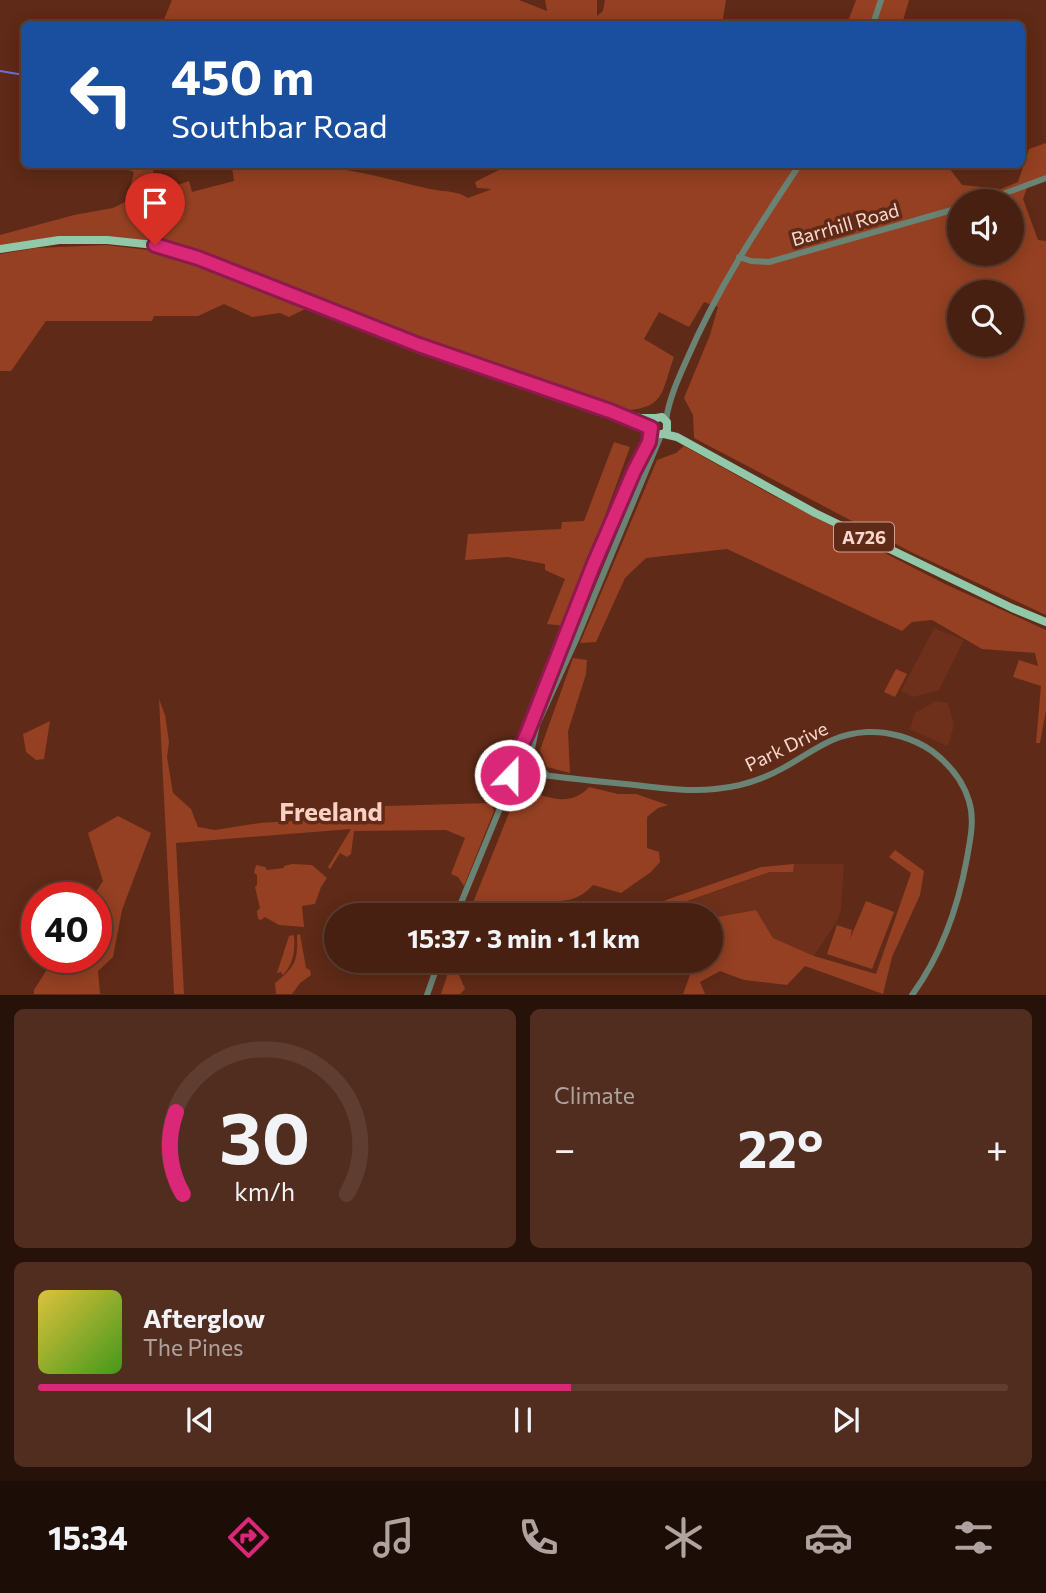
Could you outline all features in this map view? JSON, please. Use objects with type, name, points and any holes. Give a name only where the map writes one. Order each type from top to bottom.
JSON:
[{"type":"main road","points":[[0,250],[59,240],[107,240],[155,245],[198,258],[419,345],[610,411],[663,434],[667,430],[662,419]]},
{"type":"main road","points":[[610,411],[639,418],[662,419]]},
{"type":"main road","points":[[651,429],[651,422],[662,419]]},
{"type":"main road","name":"A726","points":[[662,419],[686,442]]},
{"type":"main road","name":"A726","points":[[663,434],[686,442],[815,513],[1046,622]]},
{"type":"street","points":[[874,21],[881,0]]},
{"type":"street","points":[[662,419],[692,346],[739,257],[797,168]]},
{"type":"street","points":[[1017,189],[1046,178]]},
{"type":"street","name":"Barrhill Road","points":[[739,257],[769,262],[947,211]]},
{"type":"street","points":[[461,903],[505,796],[511,768],[510,758],[518,752],[527,734],[561,646],[649,442],[651,429]]},
{"type":"street","points":[[505,796],[530,766],[535,732],[663,434]]},
{"type":"street","name":"Park Drive","points":[[524,773],[678,789],[713,789],[741,785],[772,773],[827,741],[845,735],[865,732],[890,734],[925,747],[950,767],[965,789],[972,811],[972,826],[954,913],[942,944],[912,995]]},
{"type":"street","points":[[518,752],[526,754],[549,776]]},
{"type":"street","points":[[511,768],[516,773],[524,773]]},
{"type":"street","points":[[428,992],[435,973]]},
{"type":"shaded area","points":[[172,0],[519,0],[547,11],[545,0],[597,0],[597,16],[603,11],[605,0],[726,0],[722,21],[163,21]]},
{"type":"shaded area","points":[[856,0],[909,0],[903,21],[848,21]]},
{"type":"shaded area","points":[[1046,143],[1046,175],[1029,182],[1024,196],[1024,189],[1001,189],[1018,182],[1025,168],[1029,149]]},
{"type":"shaded area","points":[[123,168],[154,168],[147,196],[189,181],[192,192],[234,181],[232,168],[327,168],[358,172],[456,193],[468,198],[492,189],[477,188],[475,182],[503,168],[949,168],[962,185],[1001,189],[947,189],[947,266],[1024,266],[1024,202],[1038,240],[1046,241],[1046,615],[911,552],[694,438],[693,415],[684,398],[710,335],[718,307],[704,302],[689,327],[659,312],[644,339],[674,357],[661,395],[656,401],[627,410],[437,346],[201,254],[168,246],[163,237],[167,207],[160,209],[153,241],[95,238],[0,246],[0,235],[74,215],[113,208],[127,201],[134,172]]},
{"type":"shaded area","points":[[106,245],[156,251],[209,266],[307,308],[289,317],[280,313],[252,317],[224,304],[198,316],[154,316],[152,321],[46,321],[11,371],[0,371],[0,254],[36,248]]},
{"type":"shaded area","points":[[614,442],[630,447],[565,626],[547,624],[565,579],[545,570],[545,564],[508,557],[465,560],[468,534],[561,529],[562,522],[584,521]]},
{"type":"shaded area","points":[[684,446],[772,495],[945,584],[1046,630],[1046,710],[1040,743],[1036,743],[1041,686],[1013,677],[1019,660],[1038,666],[1035,653],[982,649],[932,620],[912,622],[902,631],[727,549],[646,558],[625,578],[596,642],[580,643],[657,460],[676,453]]},
{"type":"shaded area","points":[[934,628],[964,640],[939,690],[913,697],[901,691]]},
{"type":"shaded area","points":[[573,658],[587,660],[586,674],[568,731],[570,773],[547,767],[540,750]]},
{"type":"shaded area","points":[[896,669],[907,674],[895,697],[884,692]]},
{"type":"shaded area","points":[[159,699],[165,715],[169,742],[167,757],[173,793],[191,809],[198,827],[215,830],[260,823],[351,817],[386,806],[491,803],[494,811],[464,886],[458,877],[451,874],[465,838],[446,830],[354,831],[351,854],[347,857],[340,853],[330,869],[328,867],[351,829],[176,843],[184,994],[174,994]]},
{"type":"shaded area","points":[[936,701],[948,703],[954,725],[948,746],[910,730],[915,713]]},
{"type":"shaded area","points":[[50,721],[44,759],[36,760],[26,752],[23,734]]},
{"type":"shaded area","points":[[589,787],[618,794],[636,794],[668,805],[658,808],[647,817],[647,848],[659,852],[660,862],[651,872],[621,893],[593,885],[573,899],[553,903],[473,903],[517,799],[527,791],[560,799],[568,799]]},
{"type":"shaded area","points":[[118,816],[151,833],[122,910],[112,958],[112,882],[102,882],[88,833]]},
{"type":"shaded area","points":[[895,850],[924,871],[920,895],[892,957],[883,994],[805,966],[787,985],[744,980],[723,972],[723,916],[756,910],[773,938],[814,956],[876,974],[911,873],[889,857]]},
{"type":"shaded area","points":[[292,864],[312,865],[327,878],[315,904],[302,906],[304,927],[279,925],[265,917],[258,919],[257,911],[260,908],[255,887],[256,865],[267,870]]},
{"type":"shaded area","points":[[794,864],[844,864],[841,909],[837,921],[814,956],[773,938],[756,910],[723,916],[723,903],[684,903],[770,872],[793,872]]},
{"type":"shaded area","points":[[794,864],[793,872],[770,872],[682,903],[662,903],[666,900],[761,867]]},
{"type":"shaded area","points":[[866,901],[894,912],[872,969],[827,954],[837,925],[852,930],[850,939]]},
{"type":"shaded area","points":[[300,934],[306,968],[311,975],[300,983],[292,994],[276,994],[275,983],[294,963],[297,935]]},
{"type":"shaded area","points":[[294,935],[290,966],[283,975],[281,972],[277,973],[289,936]]},
{"type":"shaded area","points":[[45,973],[98,973],[100,994],[34,994]]},
{"type":"shaded area","points":[[448,973],[458,973],[465,989],[460,994],[441,994]]},
{"type":"shaded area","points":[[691,973],[716,973],[700,982],[705,994],[683,994]]},
{"type":"waterway","points":[[0,71],[21,74]]},
{"type":"district","name":"Freeland","points":[[331,810]]},
{"type":"route","points":[[155,245],[198,258],[419,345],[610,411],[651,428],[649,442],[593,566],[523,745],[510,758],[510,775]]}]
